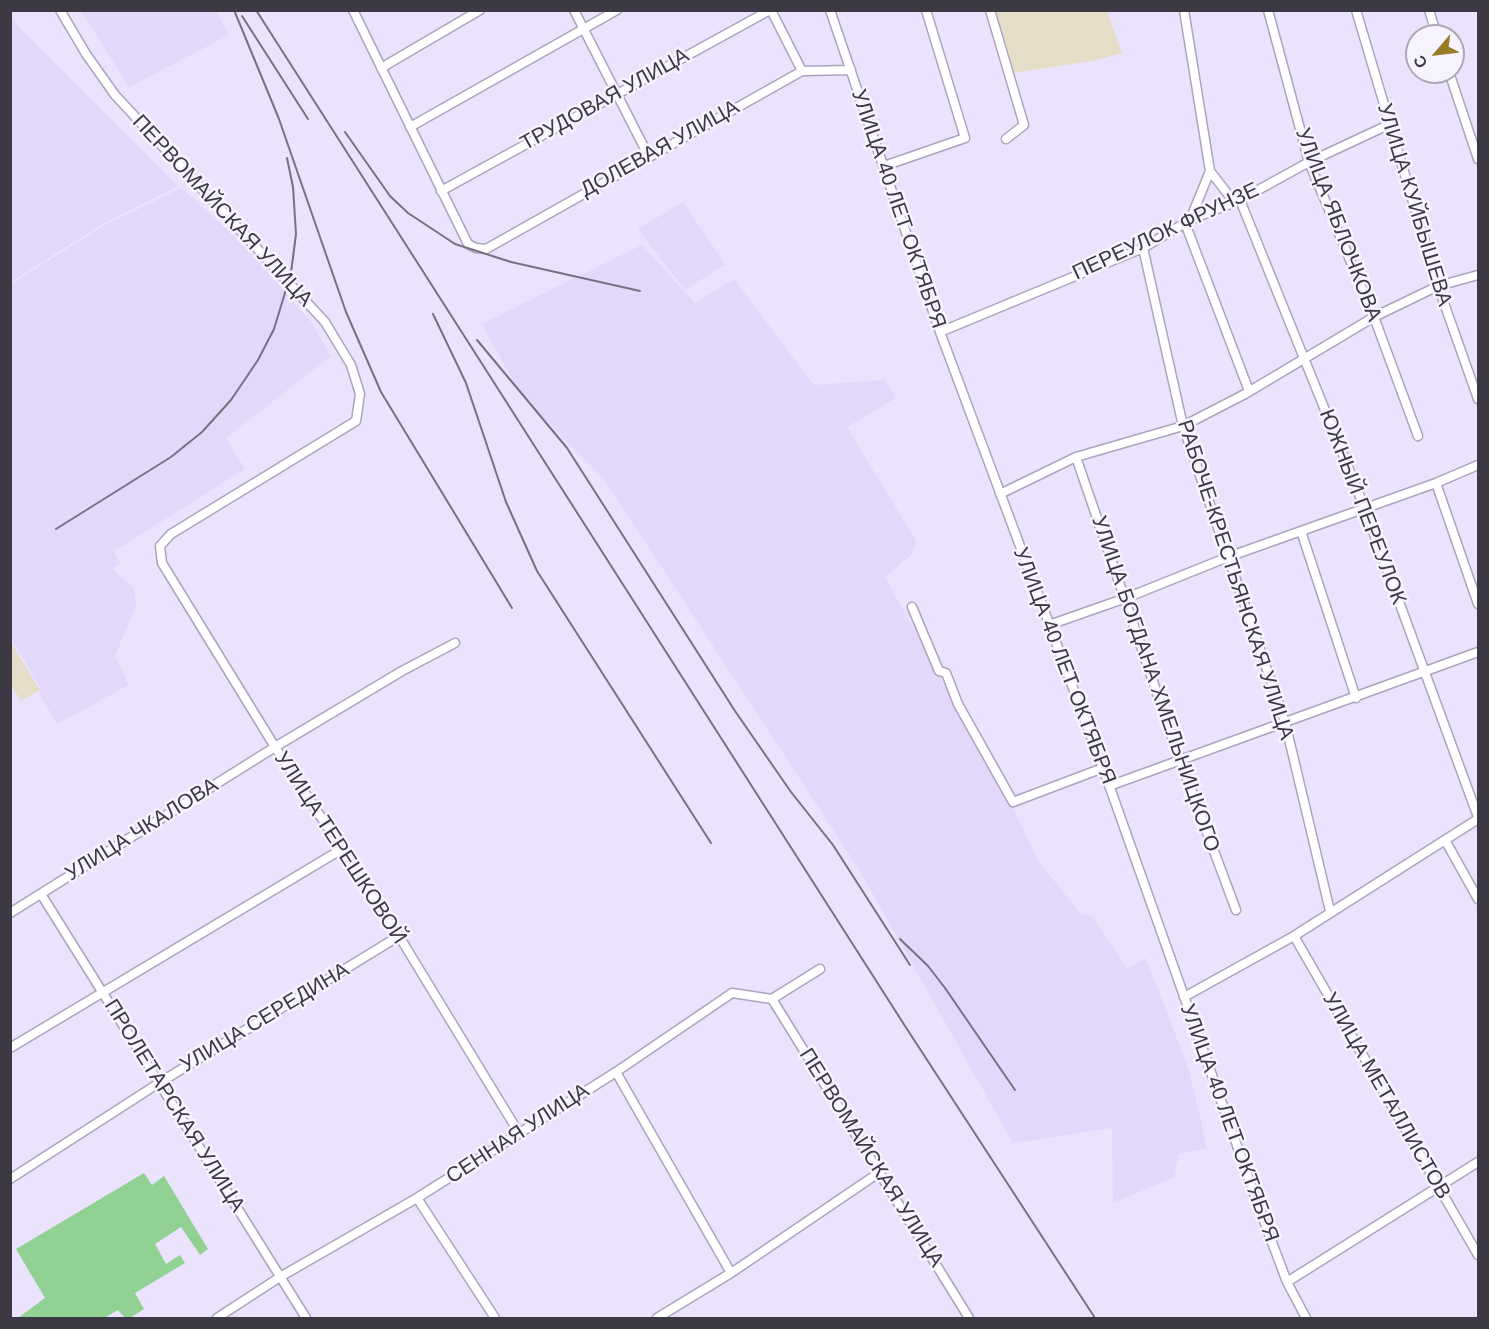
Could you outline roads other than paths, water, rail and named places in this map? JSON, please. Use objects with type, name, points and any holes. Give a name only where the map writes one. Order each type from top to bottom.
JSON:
[{"type":"street","name":"ПЕРВОМАЙСКАЯ УЛИЦА","points":[[60,10],[86,54],[115,95],[325,322],[351,365],[360,394],[356,421],[171,534],[160,546],[162,563]]},
{"type":"street","points":[[352,10],[441,191]]},
{"type":"street","points":[[381,68],[480,10]]},
{"type":"street","points":[[574,10],[648,155]]},
{"type":"street","points":[[410,127],[617,10]]},
{"type":"street","points":[[770,10],[802,71]]},
{"type":"street","name":"ТРУДОВАЯ УЛИЦА","points":[[441,191],[770,10]]},
{"type":"street","name":"УЛИЦА 40 ЛЕТ ОКТЯБРЯ","points":[[830,10],[940,332],[1103,768],[1287,1282],[1306,1318]]},
{"type":"street","points":[[884,166],[964,138],[926,10]]},
{"type":"street","points":[[990,10],[1024,125],[1006,139]]},
{"type":"street","points":[[1184,10],[1210,171],[1188,222],[1249,392]]},
{"type":"street","name":"УЛИЦА ЯБЛОЧКОВА","points":[[1268,10],[1309,162],[1374,317],[1418,436]]},
{"type":"street","name":"УЛИЦА КУЙБЫШЕВА","points":[[1356,10],[1438,286],[1476,384],[1479,399]]},
{"type":"street","name":"ДОЛЕВАЯ УЛИЦА","points":[[441,191],[468,244],[486,249],[648,155],[802,71],[851,70]]},
{"type":"street","points":[[1453,84],[1479,159]]},
{"type":"street","name":"ПЕРЕУЛОК ФРУНЗЕ","points":[[940,332],[1143,248],[1188,222],[1237,201],[1309,162],[1388,124]]},
{"type":"street","name":"ЮЖНЫЙ ПЕРЕУЛОК","points":[[1210,171],[1237,201],[1303,359],[1365,509],[1479,818]]},
{"type":"street","name":"РАБОЧЕ-КРЕСТЬЯНСКАЯ УЛИЦА","points":[[1143,248],[1183,426],[1285,722],[1330,911]]},
{"type":"street","points":[[1000,494],[1076,457],[1183,426],[1249,392],[1374,317],[1438,286],[1479,275]]},
{"type":"street","name":"УЛИЦА БОГДАНА ХМЕЛЬНИЦКОГО","points":[[1076,457],[1180,760],[1236,910]]},
{"type":"street","points":[[1049,625],[1126,598],[1228,557],[1436,483],[1479,465]]},
{"type":"street","points":[[1436,483],[1479,604]]},
{"type":"street","points":[[1302,531],[1356,698]]},
{"type":"street","name":"УЛИЦА ТЕРЕШКОВОЙ","points":[[162,563],[275,747],[399,936],[519,1133]]},
{"type":"street","points":[[912,607],[939,671],[946,673],[958,704],[1013,802],[1103,768]]},
{"type":"street","name":"УЛИЦА ЧКАЛОВА","points":[[10,913],[275,747],[402,671],[455,643]]},
{"type":"street","points":[[1109,786],[1479,652]]},
{"type":"street","points":[[1184,996],[1294,936],[1479,818]]},
{"type":"street","points":[[1445,840],[1479,899]]},
{"type":"street","points":[[10,1048],[342,849]]},
{"type":"street","name":"ПРОЛЕТАРСКАЯ УЛИЦА","points":[[41,894],[104,991],[306,1318]]},
{"type":"street","name":"УЛИЦА СЕРЕДИНА","points":[[10,1179],[159,1083],[399,936]]},
{"type":"street","name":"УЛИЦА МЕТАЛЛИСТОВ","points":[[1294,936],[1479,1255]]},
{"type":"street","points":[[772,999],[820,969]]},
{"type":"street","name":"СЕННАЯ УЛИЦА","points":[[217,1318],[280,1277],[417,1198],[616,1072],[732,993],[772,999]]},
{"type":"street","name":"ПЕРВОМАЙСКАЯ УЛИЦА","points":[[772,999],[969,1318]]},
{"type":"street","points":[[616,1072],[731,1273]]},
{"type":"street","points":[[1287,1282],[1479,1162]]},
{"type":"street","points":[[657,1318],[731,1273],[880,1172]]},
{"type":"street","points":[[417,1198],[495,1318]]},
{"type":"railway","points":[[234,10],[279,119],[346,312],[381,392],[512,608]]},
{"type":"railway","points":[[256,10],[905,1026],[1095,1318]]},
{"type":"railway","points":[[242,16],[308,119]]},
{"type":"railway","points":[[345,132],[390,196],[408,213],[455,244],[511,262],[640,291]]},
{"type":"railway","points":[[56,529],[171,457],[202,432],[231,400],[258,360],[274,329],[291,273],[296,234],[293,187],[287,158]]},
{"type":"railway","points":[[433,314],[466,383],[506,502],[537,571],[711,843]]},
{"type":"railway","points":[[477,340],[567,448],[735,711],[791,792],[833,845],[910,965]]},
{"type":"railway","points":[[900,939],[928,966],[945,988],[1015,1090]]}]
